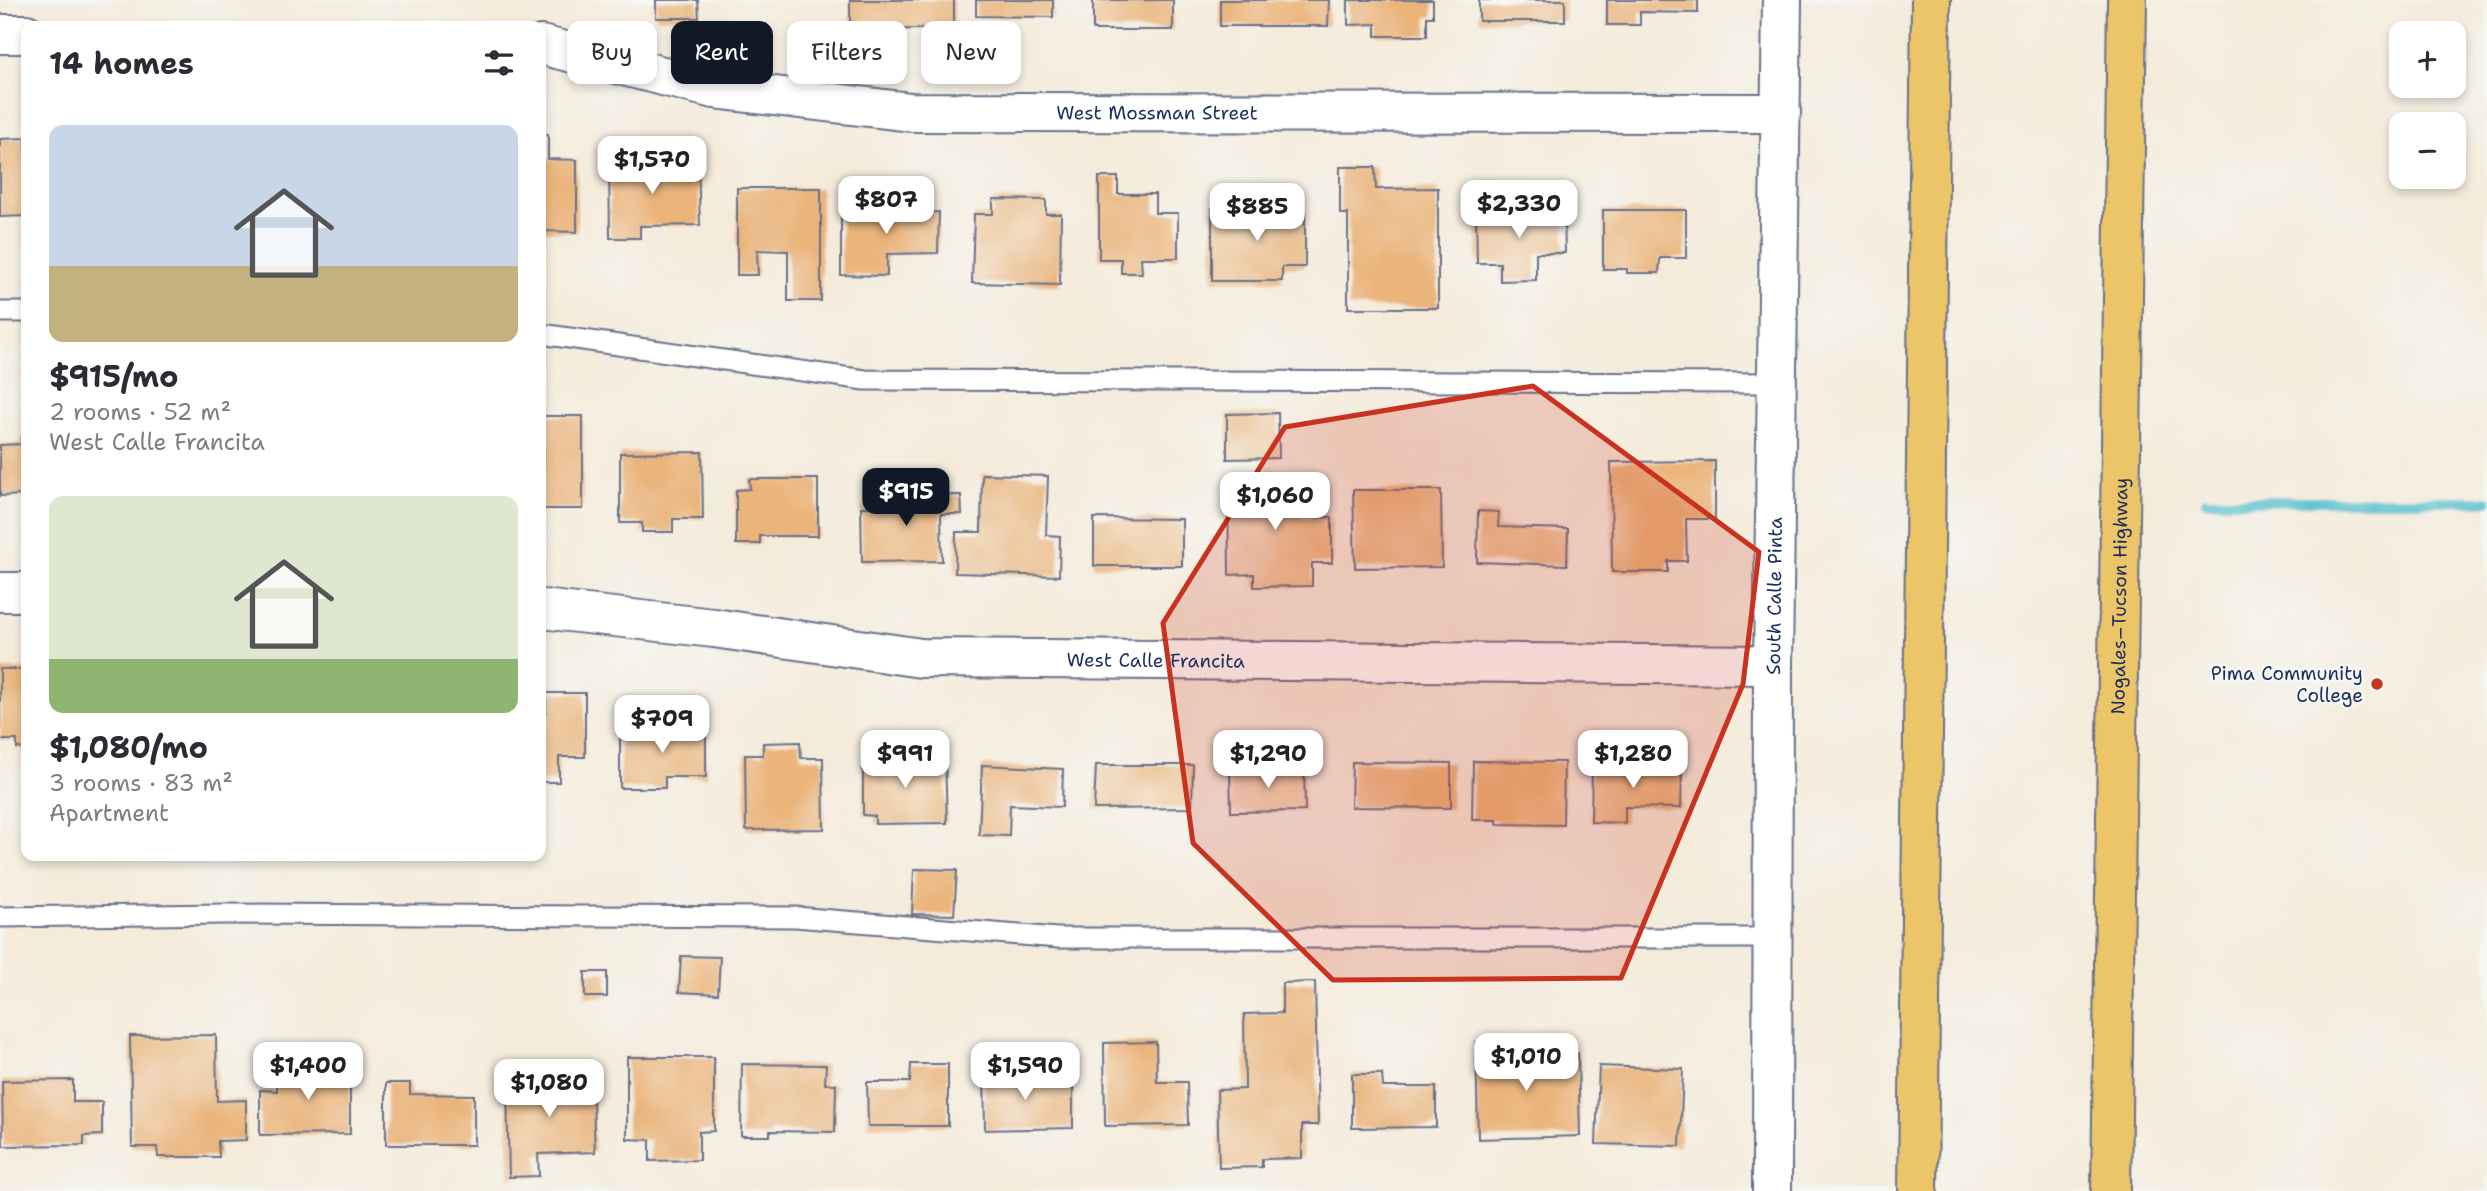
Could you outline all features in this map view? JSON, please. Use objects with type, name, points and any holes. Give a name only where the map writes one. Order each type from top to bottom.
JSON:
[{"type":"highway","points":[[1919,1191],[1931,0]]},
{"type":"highway","name":"Nogales–Tucson Highway","points":[[2111,1191],[2127,0]]},
{"type":"street","name":"South Calle Pinta","points":[[1772,1191],[1773,665],[1782,0]]},
{"type":"street","points":[[0,34],[21,34]]},
{"type":"street","name":"West Mossman Street","points":[[546,47],[714,89],[911,112],[1781,113]]},
{"type":"street","points":[[0,593],[21,592]]},
{"type":"street","name":"West Calle Francita","points":[[546,610],[714,628],[921,658],[1773,665]]},
{"type":"lane","points":[[0,312],[21,312]]},
{"type":"lane","points":[[546,335],[865,380],[1777,383]]},
{"type":"lane","points":[[0,917],[225,914],[795,917],[1058,938],[1772,938]]},
{"type":"highlighted area","points":[[1533,386],[1759,552],[1743,684],[1621,978],[1333,980],[1193,843],[1163,623],[1285,427]]},
{"type":"building","points":[[656,0],[698,0],[699,18],[656,18]]},
{"type":"building","points":[[850,0],[954,0],[954,21],[921,21],[921,29],[907,29],[907,21],[850,21]]},
{"type":"building","points":[[976,0],[1053,0],[1053,17],[976,16]]},
{"type":"building","points":[[1093,0],[1173,0],[1173,30],[1093,30]]},
{"type":"building","points":[[1220,0],[1329,0],[1328,26],[1220,26]]},
{"type":"building","points":[[1348,0],[1433,0],[1433,17],[1427,17],[1427,36],[1376,36],[1376,24],[1348,25]]},
{"type":"building","points":[[1479,0],[1565,0],[1565,21],[1479,21]]},
{"type":"building","points":[[1607,0],[1698,0],[1698,13],[1640,12],[1640,25],[1607,25]]},
{"type":"building","points":[[546,134],[548,159],[577,160],[577,232],[546,231]]},
{"type":"building","points":[[21,138],[21,216],[0,217],[0,139]]},
{"type":"building","points":[[698,161],[700,225],[640,226],[640,238],[610,238],[609,162]]},
{"type":"building","points":[[1340,167],[1375,167],[1376,189],[1438,188],[1438,308],[1348,308],[1348,214],[1340,214]]},
{"type":"building","points":[[1099,177],[1118,177],[1118,194],[1155,194],[1155,213],[1178,213],[1178,258],[1141,258],[1142,273],[1121,273],[1121,259],[1099,259]]},
{"type":"building","points":[[737,188],[821,188],[821,301],[788,301],[788,251],[757,250],[758,275],[737,275]]},
{"type":"building","points":[[884,198],[922,198],[922,213],[939,212],[938,253],[887,254],[887,276],[841,275],[841,212],[885,213]]},
{"type":"building","points":[[993,199],[1046,200],[1046,214],[1061,214],[1060,285],[972,283],[974,214],[993,214]]},
{"type":"building","points":[[1212,208],[1305,208],[1305,267],[1282,267],[1282,281],[1212,281]]},
{"type":"building","points":[[1564,210],[1565,253],[1536,253],[1536,280],[1500,281],[1500,263],[1477,263],[1476,211]]},
{"type":"building","points":[[1603,210],[1686,210],[1686,258],[1660,258],[1659,273],[1627,273],[1627,269],[1603,269]]},
{"type":"building","points":[[1278,413],[1279,458],[1227,459],[1227,414]]},
{"type":"building","points":[[546,416],[583,416],[583,509],[546,509]]},
{"type":"building","points":[[21,444],[21,495],[0,496],[0,445]]},
{"type":"building","points":[[702,452],[703,519],[673,519],[673,532],[642,532],[642,523],[620,523],[620,453]]},
{"type":"building","points":[[1715,461],[1715,519],[1686,519],[1687,561],[1668,561],[1668,572],[1612,572],[1611,462]]},
{"type":"building","points":[[982,474],[1048,476],[1046,535],[1060,536],[1059,576],[955,573],[956,532],[981,532]]},
{"type":"building","points":[[1303,476],[1303,518],[1332,517],[1332,563],[1312,563],[1312,586],[1254,587],[1254,574],[1229,575],[1228,477]]},
{"type":"building","points":[[749,479],[818,479],[818,536],[760,536],[760,544],[736,544],[736,490],[750,489]]},
{"type":"building","points":[[1353,490],[1441,490],[1442,567],[1355,568]]},
{"type":"building","points":[[961,495],[962,514],[941,514],[942,561],[862,562],[861,507],[874,507],[874,496]]},
{"type":"building","points":[[1478,511],[1499,512],[1498,527],[1568,529],[1567,565],[1477,562]]},
{"type":"building","points":[[1094,518],[1182,519],[1182,566],[1094,566]]},
{"type":"building","points":[[0,669],[21,669],[21,748],[17,748],[17,740],[0,740]]},
{"type":"building","points":[[546,693],[585,693],[585,757],[559,757],[559,782],[546,782]]},
{"type":"building","points":[[645,717],[678,717],[677,731],[706,731],[706,777],[665,777],[665,788],[620,788],[620,738],[645,738]]},
{"type":"building","points":[[800,742],[801,758],[823,758],[824,829],[746,830],[745,755],[763,755],[763,743]]},
{"type":"building","points":[[945,757],[947,823],[875,824],[875,816],[863,815],[863,759]]},
{"type":"building","points":[[1473,761],[1564,762],[1563,825],[1497,824],[1497,820],[1472,820]]},
{"type":"building","points":[[1352,762],[1451,763],[1451,808],[1351,807]]},
{"type":"building","points":[[982,765],[1063,769],[1062,807],[1010,805],[1009,836],[979,835]]},
{"type":"building","points":[[1096,765],[1193,765],[1192,808],[1094,809]]},
{"type":"building","points":[[1592,765],[1682,767],[1681,808],[1625,807],[1625,823],[1591,822]]},
{"type":"building","points":[[1304,767],[1305,811],[1231,812],[1230,768]]},
{"type":"building","points":[[914,869],[957,870],[954,915],[912,914]]},
{"type":"building","points":[[681,956],[720,957],[718,994],[679,992]]},
{"type":"building","points":[[585,972],[607,972],[607,997],[585,997]]},
{"type":"building","points":[[1315,982],[1318,1125],[1302,1125],[1302,1158],[1262,1159],[1262,1167],[1219,1168],[1217,1090],[1245,1089],[1244,1014],[1282,1013],[1282,983]]},
{"type":"building","points":[[216,1035],[217,1101],[246,1100],[246,1140],[218,1141],[219,1157],[158,1157],[157,1147],[132,1147],[130,1036]]},
{"type":"building","points":[[1518,1041],[1518,1056],[1578,1053],[1580,1136],[1478,1139],[1476,1042]]},
{"type":"building","points":[[1156,1042],[1157,1082],[1187,1082],[1188,1125],[1105,1126],[1104,1043]]},
{"type":"building","points":[[627,1057],[714,1057],[714,1131],[699,1132],[699,1160],[650,1161],[650,1140],[627,1139]]},
{"type":"building","points":[[742,1064],[826,1065],[825,1084],[836,1084],[835,1132],[770,1131],[770,1136],[741,1136]]},
{"type":"building","points":[[911,1064],[948,1064],[948,1126],[868,1126],[867,1082],[910,1082]]},
{"type":"building","points":[[277,1066],[350,1066],[350,1134],[260,1135],[260,1090],[277,1091]]},
{"type":"building","points":[[1599,1066],[1683,1069],[1680,1146],[1596,1144]]},
{"type":"building","points":[[555,1067],[556,1076],[592,1074],[595,1152],[538,1154],[539,1176],[509,1177],[507,1089],[528,1088],[527,1068]]},
{"type":"building","points":[[1039,1070],[1040,1088],[1073,1088],[1073,1128],[985,1130],[984,1071]]},
{"type":"building","points":[[1352,1074],[1382,1074],[1383,1087],[1436,1087],[1436,1127],[1352,1128]]},
{"type":"building","points":[[73,1080],[73,1102],[102,1102],[102,1135],[84,1136],[84,1145],[3,1146],[2,1081]]},
{"type":"building","points":[[386,1083],[410,1083],[410,1094],[474,1095],[474,1145],[386,1145]]},
{"type":"waterway","points":[[2206,501],[2487,501]]},
{"type":"place","name":"Pima Community College","points":[[2377,684]]}]
